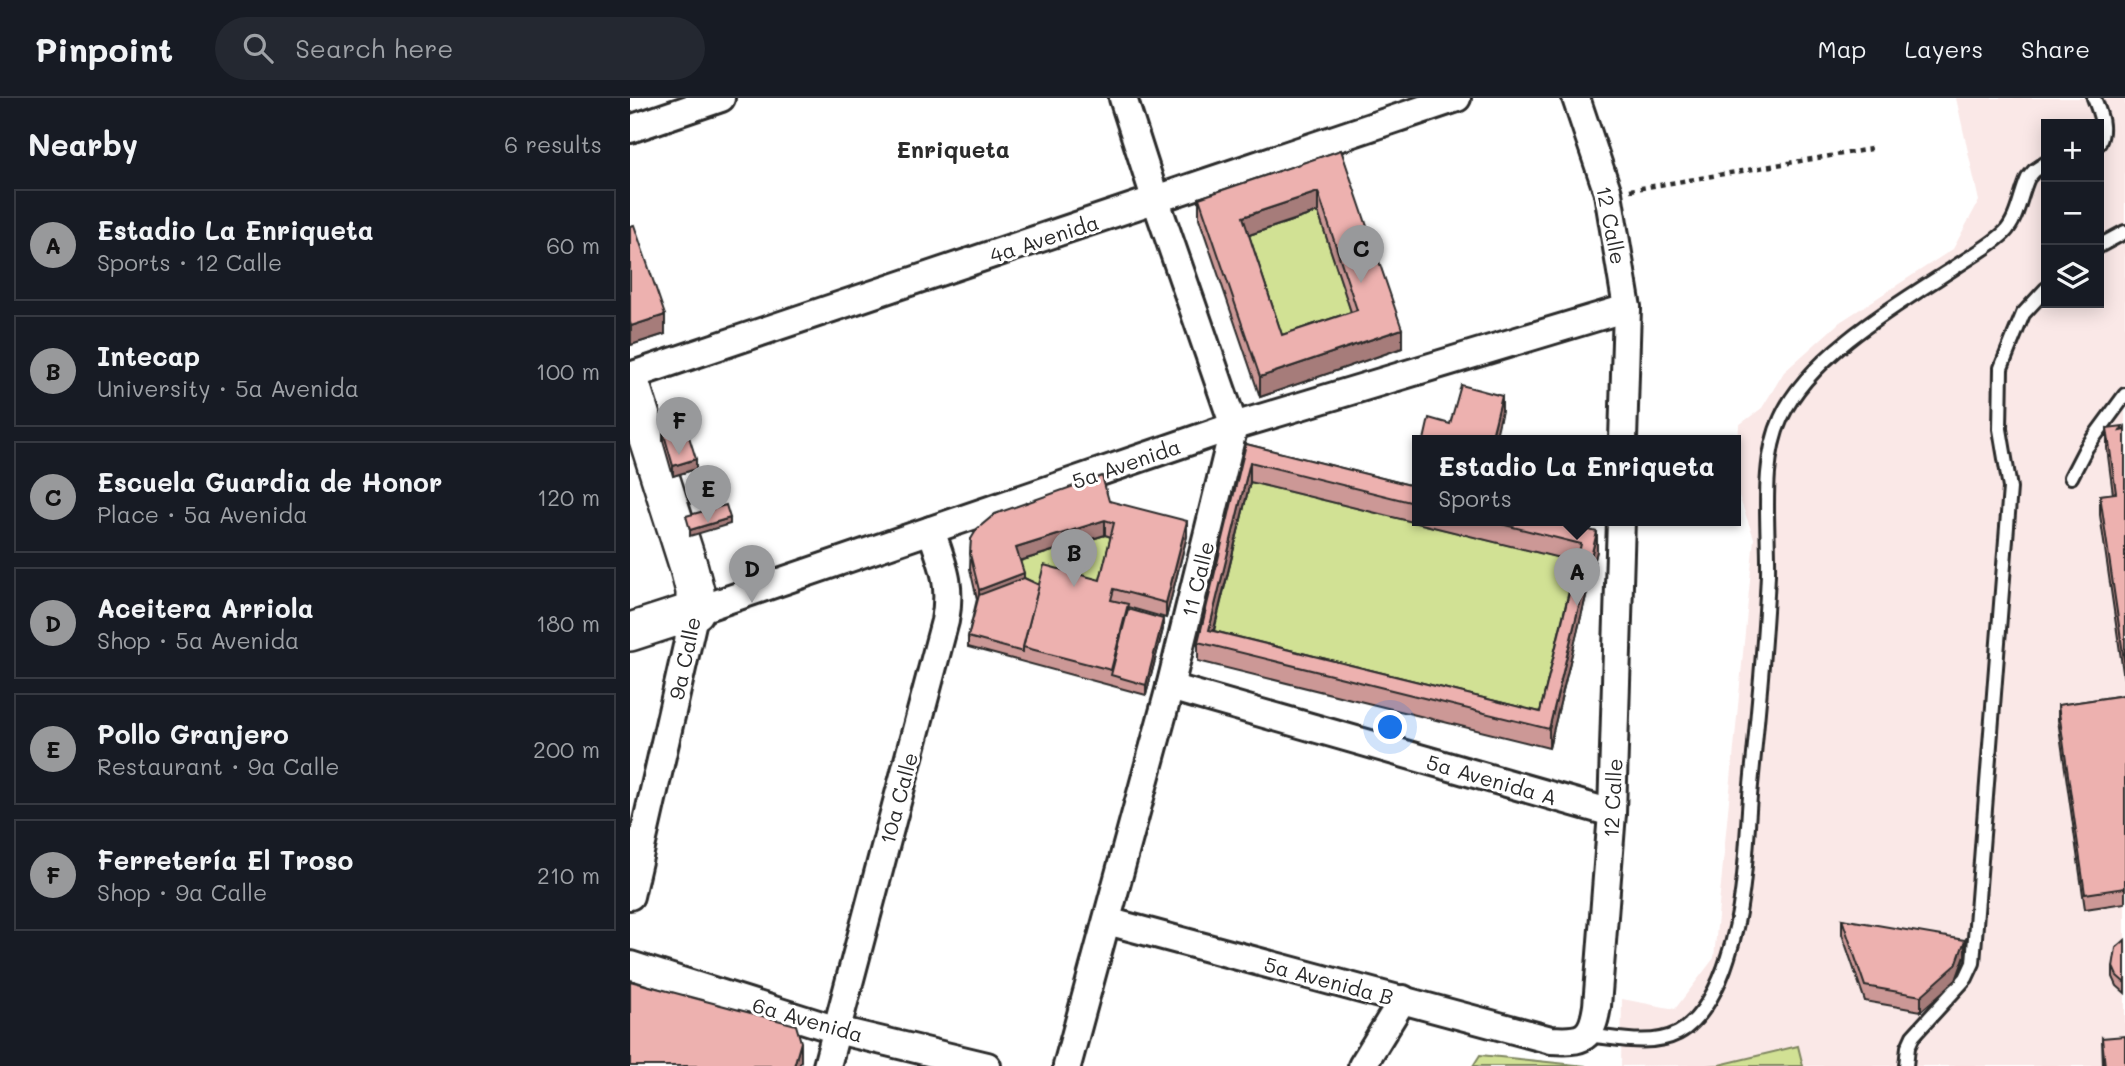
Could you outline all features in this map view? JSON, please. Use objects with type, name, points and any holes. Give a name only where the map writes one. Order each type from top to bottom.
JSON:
[{"type":"main road","name":"9a Calle","points":[[630,382],[689,568],[695,591],[695,611]]},
{"type":"main road","name":"5a Avenida","points":[[630,632],[695,611]]},
{"type":"street","points":[[630,129],[721,98]]},
{"type":"street","points":[[1123,98],[1234,426]]},
{"type":"street","name":"4a Avenida","points":[[630,376],[1457,98]]},
{"type":"street","name":"12 Calle","points":[[1577,98],[1608,193],[1627,308],[1623,435]]},
{"type":"street","name":"5a Avenida","points":[[695,611],[1234,426],[1627,308]]},
{"type":"street","name":"11 Calle","points":[[1067,1066],[1170,687],[1234,426]]},
{"type":"street","name":"12 Calle","points":[[1587,1035],[1594,1023],[1597,1006],[1612,813],[1621,526]]},
{"type":"street","name":"10a Calle","points":[[827,1066],[945,621],[950,591],[931,530]]},
{"type":"street","name":"9a Calle","points":[[630,896],[695,611]]},
{"type":"street","name":"5a Avenida A","points":[[1170,687],[1612,813]]},
{"type":"street","name":"5a Avenida B","points":[[1107,921],[1551,1040],[1571,1041],[1587,1035]]},
{"type":"street","name":"6a Avenida","points":[[630,965],[837,1030],[987,1066]]},
{"type":"street","points":[[1362,1066],[1403,999]]},
{"type":"lane","points":[[2094,98],[2100,119]]},
{"type":"lane","points":[[1587,1035],[1659,1040],[1681,1032],[1702,1011],[1728,958],[1741,908],[1766,620],[1769,542],[1767,493],[1774,440],[1780,419],[1790,401],[1826,360],[1886,312],[2006,232],[2028,178],[2041,166]]},
{"type":"lane","points":[[2101,245],[2125,232]]},
{"type":"lane","points":[[1906,1066],[1908,1047],[1913,1036],[1966,978],[1973,963],[2010,488],[2000,429],[2001,368],[2023,314],[2041,294]]},
{"type":"lane","points":[[2071,477],[2086,448],[2125,395]]},
{"type":"path","points":[[1608,193],[1871,149]]},
{"type":"shaded area","points":[[1956,98],[2125,98],[2125,1066],[1803,1066],[1798,1046],[1719,1065],[1621,1066],[1622,999],[1675,1009],[1714,958],[1754,538],[1741,502],[1739,425],[1762,408],[1784,372],[1840,322],[1953,249],[1979,201]]},
{"type":"green space","points":[[1318,212],[1357,330],[1282,355],[1243,237]]},
{"type":"green space","points":[[1250,482],[1412,522],[1412,526],[1430,526],[1581,563],[1540,731],[1209,649]]},
{"type":"green space","points":[[1105,535],[1114,538],[1100,595],[1040,596],[1024,588],[1016,562]]},
{"type":"green space","points":[[1798,1046],[1803,1066],[1706,1066],[1719,1065]]},
{"type":"green space","points":[[1480,1055],[1586,1066],[1473,1066]]},
{"type":"building","points":[[1341,150],[1402,329],[1260,377],[1199,198]],"holes":[[[1318,192],[1357,310],[1282,335],[1243,217]]]},
{"type":"building","points":[[634,225],[665,315],[631,326],[630,226]]},
{"type":"building","points":[[1461,385],[1502,396],[1492,435],[1425,435],[1429,418],[1450,424]]},
{"type":"building","points":[[685,424],[696,459],[673,466],[663,431]]},
{"type":"building","points":[[2123,426],[2120,431],[2125,430],[2125,667],[2100,495],[2116,493],[2107,428]]},
{"type":"building","points":[[1246,444],[1412,486],[1412,502],[1250,462],[1209,630],[1540,712],[1581,544],[1509,526],[1574,526],[1597,532],[1549,729],[1198,642]]},
{"type":"building","points":[[1102,476],[1109,501],[1187,521],[1166,603],[1114,589],[1111,600],[1128,604],[1111,670],[1023,647],[1044,565],[1100,580],[1114,523],[1105,520],[1016,548],[1024,573],[979,590],[970,554],[971,539],[977,529],[995,514]]},
{"type":"building","points":[[726,505],[730,518],[690,530],[686,516]]},
{"type":"building","points":[[1024,578],[1039,585],[1023,652],[968,637],[979,595]]},
{"type":"building","points":[[1128,609],[1163,619],[1146,685],[1111,675]]},
{"type":"building","points":[[2125,695],[2125,888],[2085,894],[2058,705]]},
{"type":"building","points":[[1842,919],[1965,940],[1956,965],[1921,996],[1865,986]]},
{"type":"building","points":[[2125,940],[2125,983],[2117,976],[2113,967],[2116,948]]},
{"type":"building","points":[[630,981],[796,1025],[801,1042],[794,1066],[630,1066]]},
{"type":"building","points":[[2125,1036],[2125,1066],[2105,1066],[2102,1038]]},
{"type":"place","name":"Escuela Guardia de Honor","points":[[1361,283]]},
{"type":"place","name":"Ferretería El Troso","points":[[679,455]]},
{"type":"place","name":"Pollo Granjero","points":[[708,523]]},
{"type":"place","name":"Intecap","points":[[1074,587]]},
{"type":"place","name":"Aceitera Arriola","points":[[752,603]]},
{"type":"place","name":"Estadio La Enriqueta","points":[[1577,606]]},
{"type":"district","name":"Enriqueta","points":[[953,149]]}]
